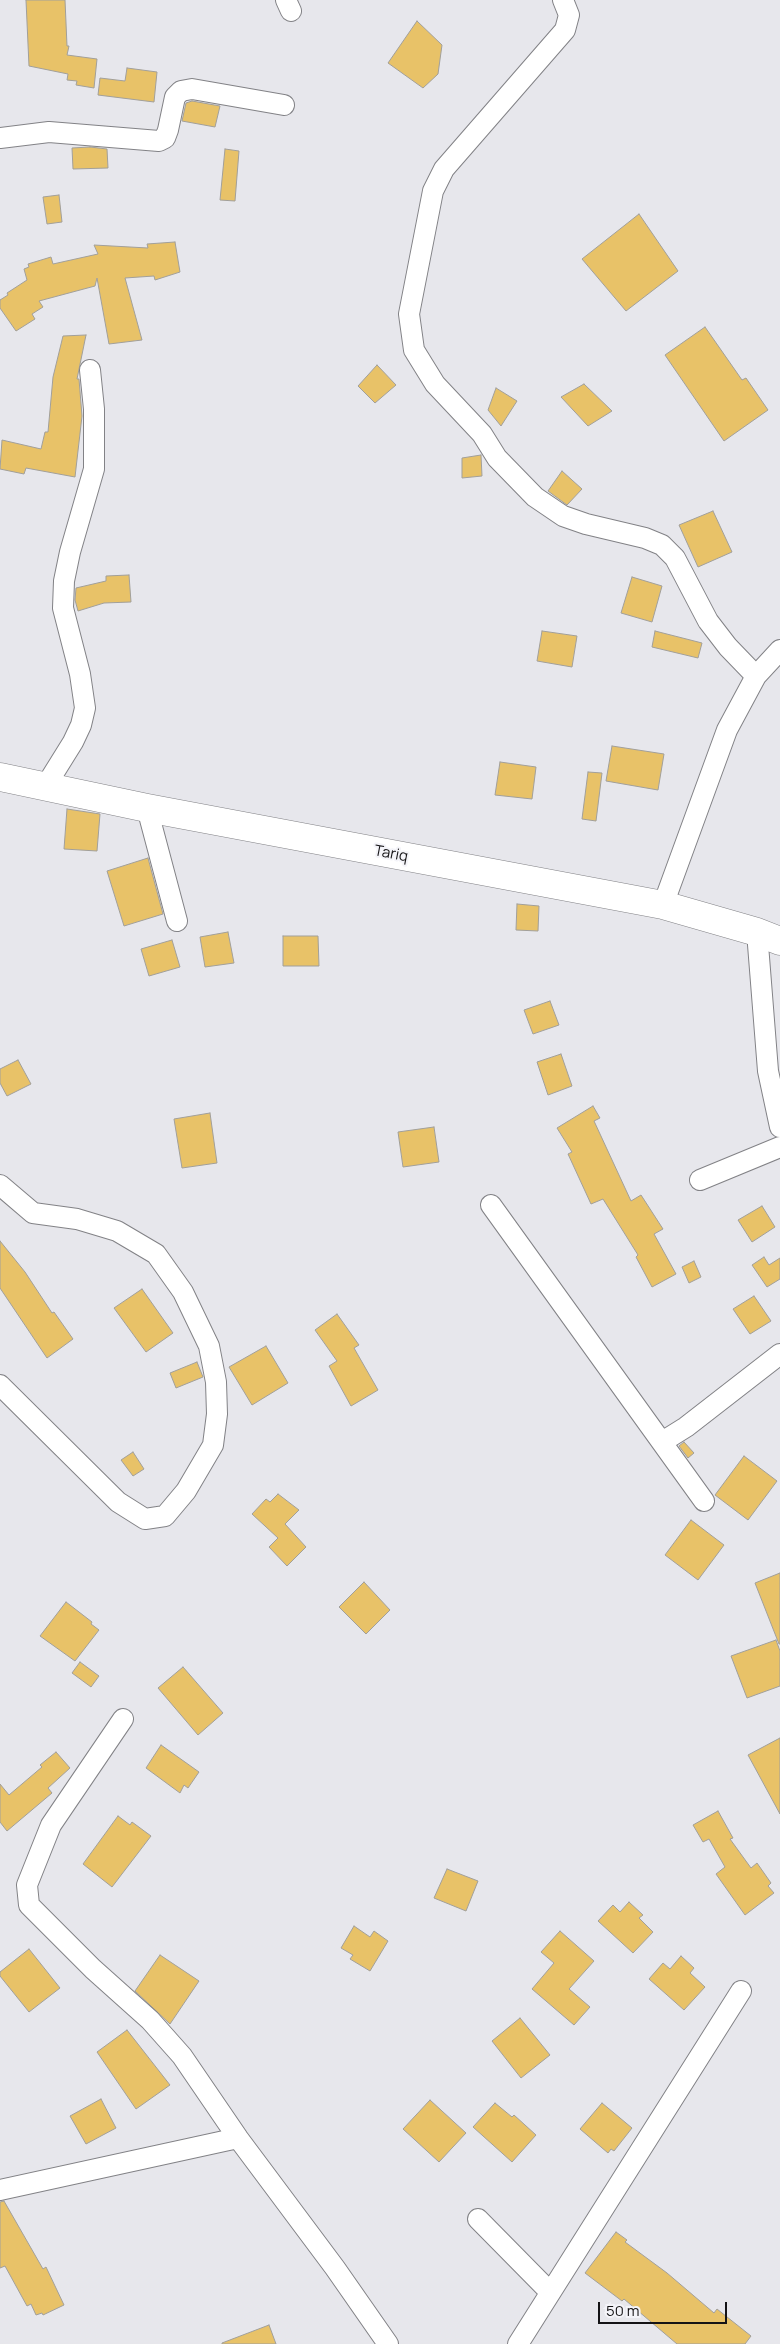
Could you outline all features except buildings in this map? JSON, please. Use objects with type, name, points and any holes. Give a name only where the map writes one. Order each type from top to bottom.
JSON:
[{"type":"main road","name":"Tariq","points":[[0,776],[147,808],[663,905],[769,937]]},
{"type":"street","points":[[563,0],[569,15],[565,30],[444,169],[433,191],[408,314],[414,350],[435,384],[482,434],[498,458],[536,497],[563,516],[645,538],[662,545],[674,558],[708,621],[728,647],[756,676]]},
{"type":"street","points":[[0,138],[50,132],[159,141],[166,138],[175,97],[181,91],[192,89],[284,105]]},
{"type":"street","points":[[44,787],[73,742],[81,725],[85,708],[80,674],[63,608],[64,581],[70,552],[94,469],[94,409],[90,370]]},
{"type":"street","points":[[663,905],[727,730],[756,676],[780,650]]},
{"type":"street","points":[[147,808],[177,921]]},
{"type":"street","points":[[769,937],[768,1071],[780,1127]]},
{"type":"street","points":[[700,1180],[780,1147]]},
{"type":"street","points":[[0,1185],[33,1213],[77,1219],[117,1231],[156,1254],[166,1266],[183,1292],[209,1346],[214,1364],[217,1414],[213,1445],[186,1491],[165,1516],[145,1519],[118,1502],[0,1385]]},
{"type":"street","points":[[491,1205],[704,1500]]},
{"type":"street","points":[[662,1442],[686,1427],[780,1354]]},
{"type":"street","points":[[123,1719],[51,1825],[26,1885],[29,1905],[93,1969],[150,2020],[182,2056],[238,2138],[335,2268],[388,2344]]},
{"type":"street","points":[[518,2344],[741,1991]]},
{"type":"street","points":[[0,2190],[238,2138]]},
{"type":"street","points":[[478,2218],[550,2292]]}]
